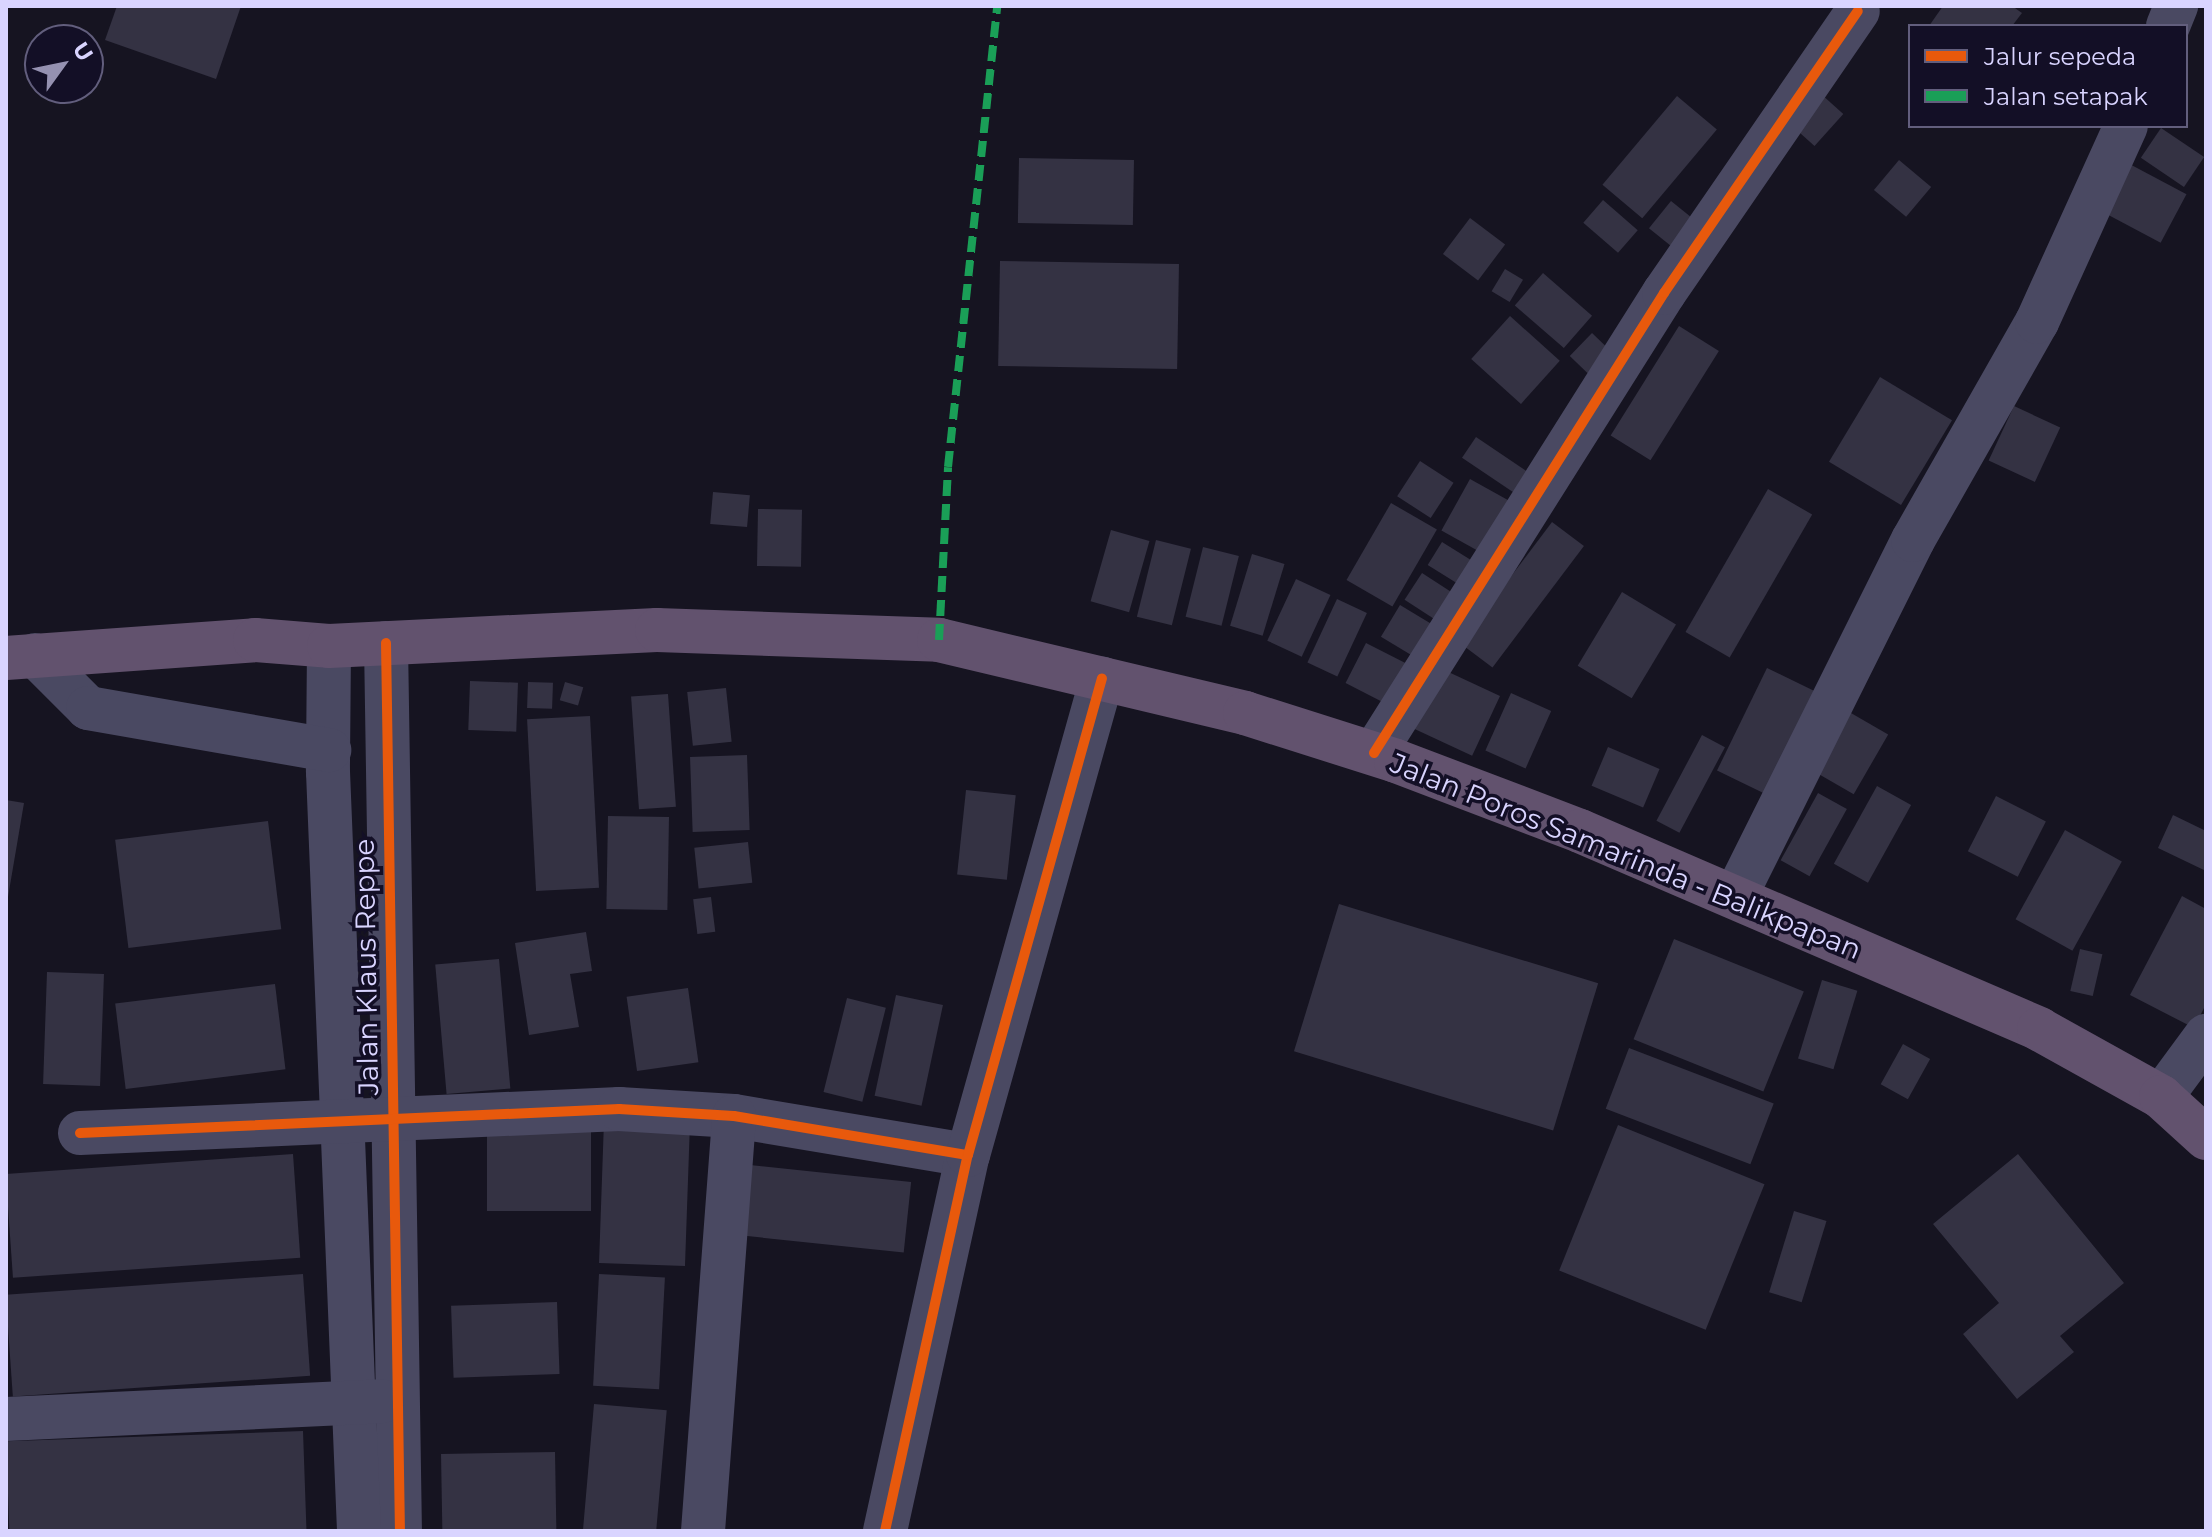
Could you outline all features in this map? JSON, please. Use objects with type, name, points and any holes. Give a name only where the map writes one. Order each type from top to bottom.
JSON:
[{"type":"highway","name":"Jalan Poros Samarinda - Balikpapan","points":[[20,657],[255,640],[329,646],[657,630],[939,640],[1245,713],[1374,753],[1735,897],[2039,1029],[2161,1097],[2206,1138]]},
{"type":"street","points":[[1374,753],[1664,293],[1858,11]]},
{"type":"street","points":[[1735,897],[1913,540],[2037,322],[2125,128]]},
{"type":"street","name":"Jalan Klaus Reppe","points":[[386,643],[400,1531]]},
{"type":"street","name":"Jalan Klaus Reppe","points":[[329,646],[329,761],[341,1118],[359,1531]]},
{"type":"street","points":[[20,657],[88,708],[329,761],[387,769]]},
{"type":"street","points":[[885,1531],[968,1155],[1102,679]]},
{"type":"street","points":[[2161,1097],[2206,1036]]},
{"type":"street","points":[[80,1133],[341,1118],[619,1109],[734,1116],[968,1155]]},
{"type":"street","points":[[703,1531],[734,1116]]},
{"type":"street","points":[[6,1419],[352,1399],[396,1401]]},
{"type":"building","points":[[117,6],[241,6],[216,79],[105,40]]},
{"type":"building","points":[[1943,6],[2012,6],[2022,13],[2014,24],[1930,24]]},
{"type":"building","points":[[1821,94],[1843,114],[1815,146],[1792,126]]},
{"type":"building","points":[[1677,96],[1717,129],[1642,218],[1602,185]]},
{"type":"building","points":[[2161,128],[2204,157],[2184,187],[2141,158]]},
{"type":"building","points":[[1019,158],[1134,160],[1133,225],[1018,223]]},
{"type":"building","points":[[1899,160],[1931,187],[1906,217],[1874,190]]},
{"type":"building","points":[[2122,160],[2186,194],[2161,243],[2096,209]]},
{"type":"building","points":[[1603,200],[1638,230],[1618,253],[1583,223]]},
{"type":"building","points":[[1671,201],[1693,219],[1671,246],[1649,228]]},
{"type":"building","points":[[1470,218],[1505,244],[1478,280],[1443,254]]},
{"type":"building","points":[[1000,261],[1179,264],[1177,369],[998,366]]},
{"type":"building","points":[[1505,269],[1523,280],[1510,302],[1492,291]]},
{"type":"building","points":[[1543,273],[1592,316],[1564,348],[1515,305]]},
{"type":"building","points":[[1510,316],[1560,361],[1521,404],[1471,359]]},
{"type":"building","points":[[1679,326],[1719,351],[1650,460],[1611,435]]},
{"type":"building","points":[[1592,333],[1617,357],[1595,380],[1570,356]]},
{"type":"building","points":[[1880,377],[1952,420],[1901,505],[1829,462]]},
{"type":"building","points":[[2014,406],[2060,428],[2035,482],[1989,460]]},
{"type":"building","points":[[1476,437],[1533,476],[1519,496],[1462,458]]},
{"type":"building","points":[[1420,461],[1454,483],[1431,518],[1397,496]]},
{"type":"building","points":[[1470,479],[1515,504],[1487,556],[1441,531]]},
{"type":"building","points":[[1768,489],[1812,514],[1730,657],[1686,632]]},
{"type":"building","points":[[713,492],[750,495],[747,527],[710,524]]},
{"type":"building","points":[[1391,503],[1437,530],[1392,607],[1346,580]]},
{"type":"building","points":[[758,509],[802,510],[801,567],[757,566]]},
{"type":"building","points":[[1552,522],[1584,546],[1492,667],[1461,643]]},
{"type":"building","points":[[1111,530],[1149,541],[1129,612],[1091,601]]},
{"type":"building","points":[[1156,540],[1191,549],[1172,625],[1137,617]]},
{"type":"building","points":[[1442,542],[1480,566],[1466,589],[1428,565]]},
{"type":"building","points":[[1203,547],[1239,556],[1221,626],[1186,617]]},
{"type":"building","points":[[1252,554],[1285,564],[1263,636],[1230,626]]},
{"type":"building","points":[[1422,573],[1456,595],[1438,622],[1405,600]]},
{"type":"building","points":[[1296,579],[1330,595],[1302,657],[1267,641]]},
{"type":"building","points":[[1622,592],[1676,624],[1632,698],[1578,666]]},
{"type":"building","points":[[1337,599],[1367,613],[1337,676],[1307,662]]},
{"type":"building","points":[[1400,605],[1439,628],[1420,660],[1381,637]]},
{"type":"building","points":[[1366,643],[1413,667],[1393,707],[1346,683]]},
{"type":"building","points":[[1767,668],[1816,692],[1766,795],[1717,770]]},
{"type":"building","points":[[1442,669],[1500,696],[1472,756],[1414,729]]},
{"type":"building","points":[[470,681],[518,683],[516,732],[468,730]]},
{"type":"building","points":[[528,682],[553,683],[552,709],[527,708]]},
{"type":"building","points":[[565,682],[583,687],[578,706],[560,700]]},
{"type":"building","points":[[726,688],[732,742],[693,746],[687,692]]},
{"type":"building","points":[[1511,693],[1551,711],[1526,768],[1485,751]]},
{"type":"building","points":[[668,694],[676,807],[639,809],[631,697]]},
{"type":"building","points":[[1844,709],[1888,734],[1854,794],[1810,769]]},
{"type":"building","points":[[590,716],[599,888],[536,891],[527,719]]},
{"type":"building","points":[[1702,735],[1725,747],[1679,833],[1656,821]]},
{"type":"building","points":[[1608,747],[1660,769],[1643,808],[1592,786]]},
{"type":"building","points":[[747,755],[750,830],[693,832],[690,757]]},
{"type":"building","points":[[1877,786],[1911,805],[1868,883],[1834,864]]},
{"type":"building","points":[[966,790],[1016,795],[1007,880],[957,875]]},
{"type":"building","points":[[1818,793],[1847,809],[1810,876],[1781,860]]},
{"type":"building","points":[[1996,796],[2046,821],[2018,877],[1968,851]]},
{"type":"building","points":[[6,800],[24,803],[8,897],[6,896]]},
{"type":"building","points":[[2173,815],[2206,831],[2206,871],[2158,848]]},
{"type":"building","points":[[608,816],[669,817],[667,910],[606,909]]},
{"type":"building","points":[[268,821],[281,929],[128,948],[115,840]]},
{"type":"building","points":[[2065,830],[2122,862],[2072,951],[2016,919]]},
{"type":"building","points":[[748,842],[752,883],[699,888],[694,848]]},
{"type":"building","points":[[2182,896],[2206,909],[2206,1004],[2194,1028],[2130,995]]},
{"type":"building","points":[[711,897],[715,932],[697,934],[693,899]]},
{"type":"building","points":[[1339,904],[1598,983],[1553,1131],[1294,1051]]},
{"type":"building","points":[[586,932],[592,971],[570,974],[579,1027],[529,1035],[515,943]]},
{"type":"building","points":[[1674,939],[1804,991],[1763,1092],[1634,1039]]},
{"type":"building","points":[[2080,949],[2102,954],[2093,996],[2070,991]]},
{"type":"building","points":[[499,959],[510,1089],[447,1094],[435,965]]},
{"type":"building","points":[[47,972],[104,974],[100,1086],[43,1084]]},
{"type":"building","points":[[1822,980],[1857,991],[1833,1069],[1798,1058]]},
{"type":"building","points":[[275,984],[285,1069],[126,1089],[115,1004]]},
{"type":"building","points":[[688,988],[698,1062],[637,1071],[627,997]]},
{"type":"building","points":[[896,995],[943,1005],[922,1106],[875,1096]]},
{"type":"building","points":[[847,998],[886,1008],[862,1102],[824,1092]]},
{"type":"building","points":[[1903,1044],[1930,1059],[1908,1099],[1881,1084]]},
{"type":"building","points":[[1629,1048],[1774,1104],[1750,1164],[1606,1109]]},
{"type":"building","points":[[604,1121],[690,1124],[685,1266],[599,1263]]},
{"type":"building","points":[[487,1124],[591,1124],[591,1211],[487,1211]]},
{"type":"building","points":[[1618,1125],[1764,1184],[1706,1330],[1559,1271]]},
{"type":"building","points":[[293,1154],[300,1258],[13,1278],[6,1174]]},
{"type":"building","points":[[2018,1154],[2124,1283],[2060,1336],[2074,1352],[2017,1399],[1963,1334],[1999,1303],[1933,1224]]},
{"type":"building","points":[[750,1165],[911,1182],[904,1253],[743,1236]]},
{"type":"building","points":[[1794,1211],[1827,1221],[1802,1302],[1769,1292]]},
{"type":"building","points":[[303,1274],[310,1376],[13,1397],[6,1295]]},
{"type":"building","points":[[599,1274],[665,1277],[659,1389],[593,1386]]},
{"type":"building","points":[[557,1302],[560,1374],[454,1378],[451,1306]]},
{"type":"building","points":[[594,1404],[667,1410],[656,1531],[583,1531]]},
{"type":"building","points":[[303,1431],[306,1531],[9,1531],[6,1441]]},
{"type":"building","points":[[555,1452],[556,1531],[442,1531],[441,1454]]},
{"type":"marked path","points":[[939,640],[948,467],[997,6]]},
{"type":"cycle path","points":[[1374,753],[1664,293],[1858,11]]},
{"type":"cycle path","points":[[386,643],[400,1531]]},
{"type":"cycle path","points":[[885,1531],[968,1155],[1102,679]]},
{"type":"cycle path","points":[[80,1133],[619,1109],[734,1116],[968,1155]]}]
